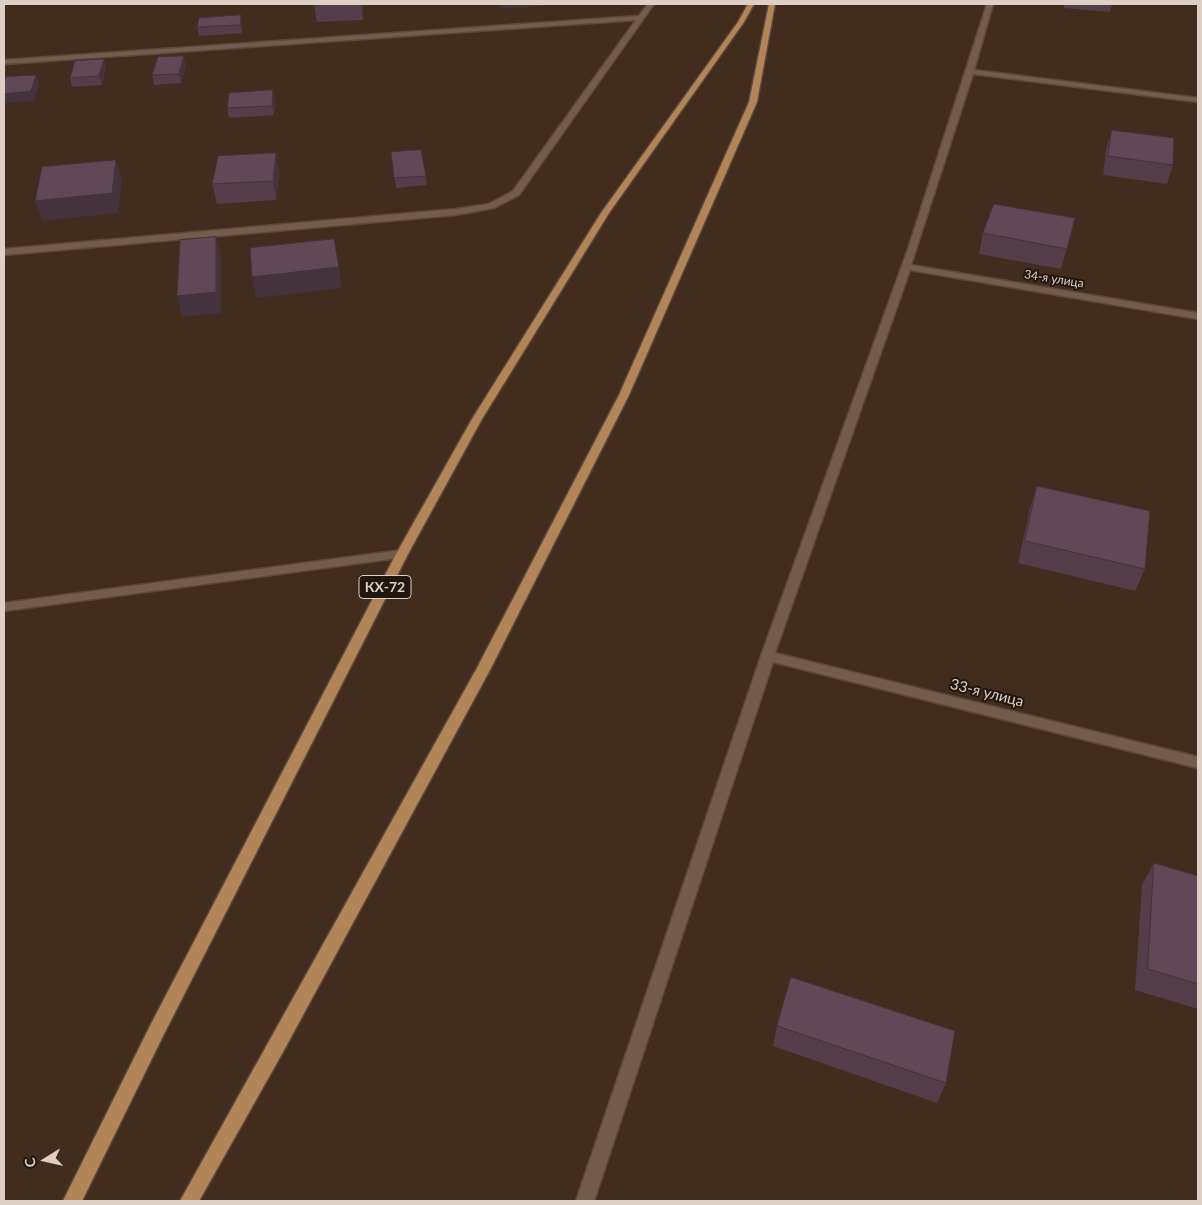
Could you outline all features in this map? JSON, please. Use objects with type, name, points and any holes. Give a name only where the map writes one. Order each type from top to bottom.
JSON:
[{"type":"main road","name":"КХ-72","points":[[72,1201],[402,554],[477,419],[605,213],[752,4]]},
{"type":"main road","points":[[189,1201],[277,1046],[484,668],[624,395],[753,102],[772,4]]},
{"type":"street","points":[[4,252],[456,212],[491,206],[516,193],[652,4]]},
{"type":"street","points":[[585,1201],[768,656],[906,267],[970,72],[990,4]]},
{"type":"street","points":[[4,62],[642,18]]},
{"type":"street","points":[[970,72],[1198,100]]},
{"type":"street","name":"34-я улица","points":[[906,267],[1198,316]]},
{"type":"street","points":[[4,607],[402,554]]},
{"type":"street","name":"33-я улица","points":[[768,656],[1198,763]]},
{"type":"building","points":[[241,15],[240,25],[197,27],[199,18]]},
{"type":"building","points":[[184,56],[179,74],[152,75],[158,57]]},
{"type":"building","points":[[104,59],[99,76],[70,78],[75,61]]},
{"type":"building","points":[[36,75],[31,91],[4,94],[6,77]]},
{"type":"building","points":[[273,90],[272,106],[227,108],[229,93]]},
{"type":"building","points":[[1112,130],[1174,138],[1173,165],[1108,156]]},
{"type":"building","points":[[421,150],[426,176],[394,178],[391,152]]},
{"type":"building","points":[[276,153],[273,181],[212,184],[218,156]]},
{"type":"building","points":[[116,160],[112,193],[35,201],[42,167]]},
{"type":"building","points":[[994,204],[1075,218],[1067,249],[983,233]]},
{"type":"building","points":[[216,237],[216,292],[177,296],[180,240]]},
{"type":"building","points":[[334,239],[339,267],[252,277],[250,248]]},
{"type":"building","points":[[1037,486],[1150,511],[1145,569],[1025,541]]},
{"type":"building","points":[[1154,863],[1198,876],[1198,984],[1148,969]]},
{"type":"building","points":[[791,977],[955,1031],[946,1083],[777,1026]]}]
